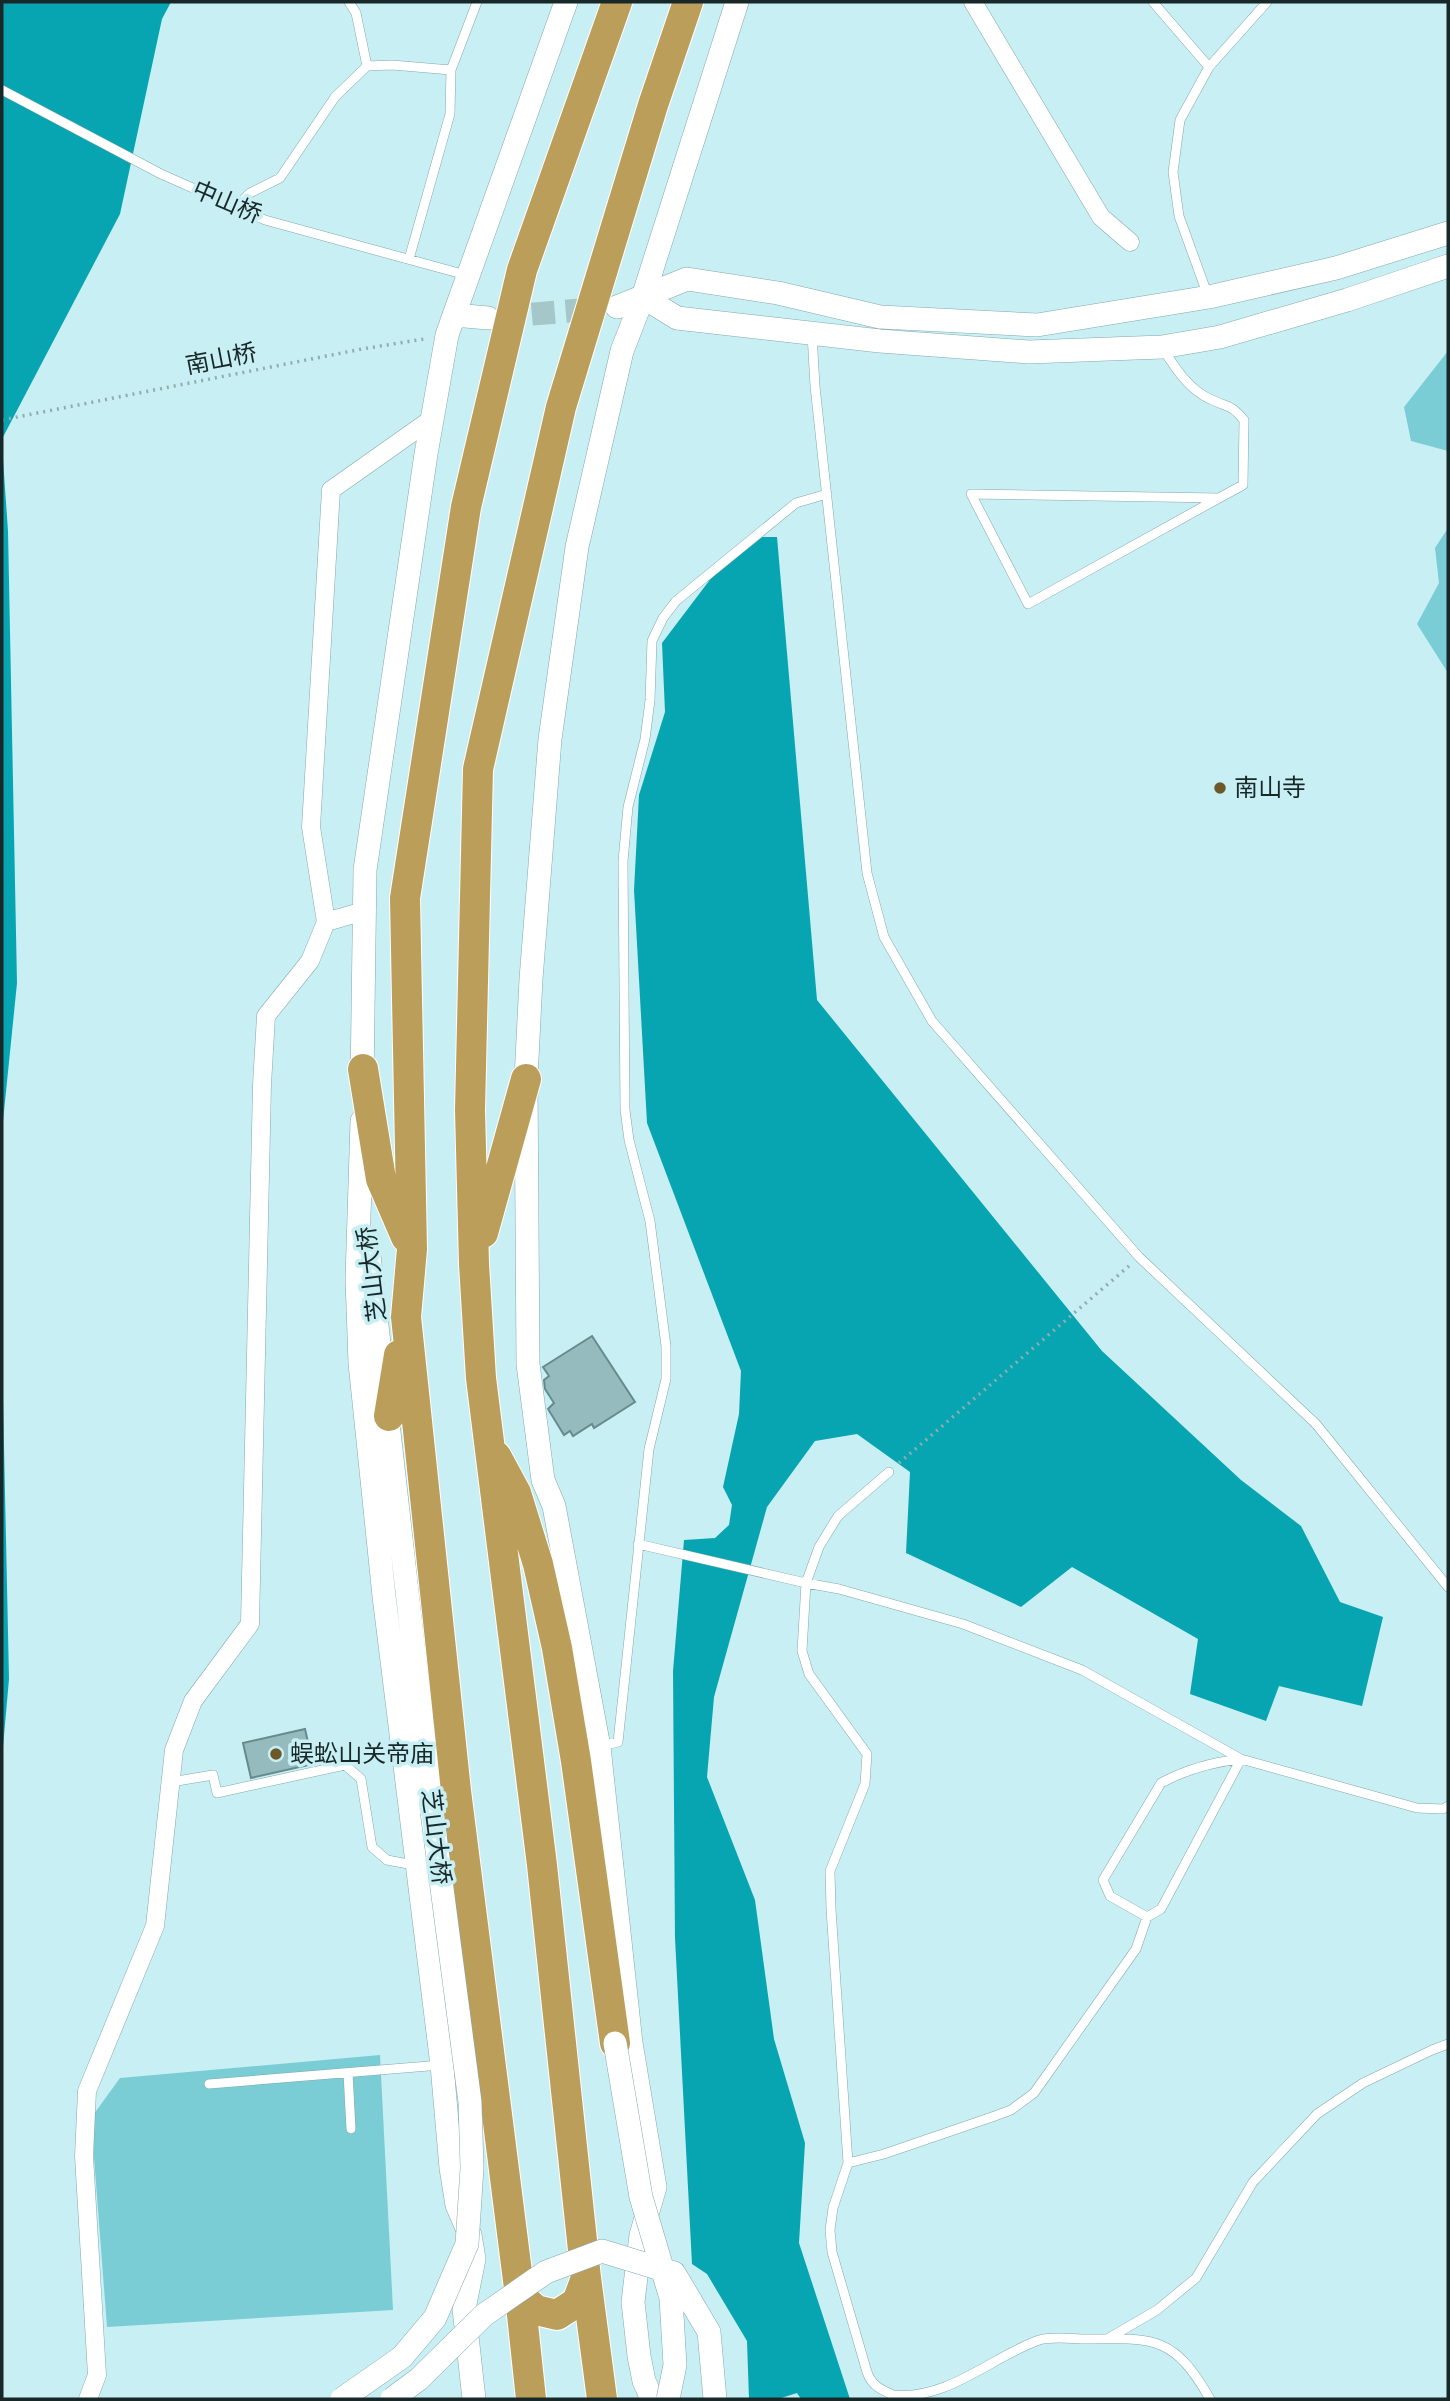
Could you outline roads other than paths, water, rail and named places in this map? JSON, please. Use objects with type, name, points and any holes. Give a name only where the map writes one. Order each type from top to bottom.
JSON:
[{"type":"highway","points":[[389,1416],[406,1317],[412,1249],[405,898],[466,506],[522,270],[617,2]]},
{"type":"highway","points":[[601,2399],[542,1866],[481,1378],[474,1264],[470,1110],[478,769],[561,407],[653,105],[688,2]]},
{"type":"highway","points":[[363,1069],[381,1179],[412,1249]]},
{"type":"highway","points":[[474,1264],[526,1079]]},
{"type":"highway","points":[[406,1317],[456,1791],[531,2399]]},
{"type":"highway","points":[[489,1443],[516,1493],[538,1564],[558,1648],[615,2043]]},
{"type":"highway","points":[[520,2296],[536,2310],[557,2315],[577,2302],[586,2278]]},
{"type":"street","points":[[474,2399],[464,2309],[474,2259],[470,2235],[457,2205],[453,2180],[442,2065],[384,1596],[360,1363],[357,1279],[361,1186],[365,870],[433,418],[450,325],[566,2]]},
{"type":"street","points":[[652,2399],[641,2368],[633,2302],[641,2235],[655,2187],[631,2043],[599,1747],[554,1506],[544,1480],[530,1376],[526,1079],[550,739],[578,547],[622,351],[643,297],[737,2]]},
{"type":"street","points":[[973,2],[1101,217],[1130,242]]},
{"type":"street","points":[[617,307],[687,279],[778,293],[880,317],[1037,325],[1209,297],[1336,268],[1448,233]]},
{"type":"street","points":[[643,297],[677,318],[880,341],[1028,352],[1162,347],[1220,337],[1347,300],[1448,266]]},
{"type":"street","points":[[450,325],[488,318]]},
{"type":"street","points":[[88,2399],[97,2375],[84,2156],[87,2091],[155,1926],[174,1750],[193,1701],[250,1625],[265,1016],[310,961],[326,922],[311,827],[331,490],[433,418]]},
{"type":"street","points":[[326,922],[364,911]]},
{"type":"street","name":"芝山大桥","points":[[342,2399],[402,2357],[435,2318],[467,2244],[472,2168],[470,2102],[432,1812],[361,1186]]},
{"type":"street","points":[[615,2043],[641,2197],[671,2298],[676,2365],[668,2399]]},
{"type":"street","points":[[392,2399],[419,2379],[495,2308],[546,2272],[602,2251],[674,2273],[709,2332],[715,2399]]},
{"type":"lane","points":[[349,2],[356,13],[367,66]]},
{"type":"lane","points":[[409,260],[450,114],[451,70],[477,2]]},
{"type":"lane","points":[[1153,2],[1209,67]]},
{"type":"lane","points":[[1209,297],[1179,216],[1173,172],[1180,120],[1209,67],[1267,2]]},
{"type":"lane","points":[[236,207],[250,193],[280,178],[335,97],[367,66],[392,65],[451,70]]},
{"type":"lane","name":"中山桥","points":[[2,90],[161,174],[265,219],[467,275]]},
{"type":"lane","points":[[812,332],[815,386],[867,873],[884,937],[932,1021],[1139,1257],[1316,1424],[1448,1587]]},
{"type":"lane","points":[[1162,347],[1183,379],[1211,400],[1232,406],[1244,419],[1243,485],[1028,604],[971,494],[1219,498]]},
{"type":"lane","points":[[599,1747],[618,1742],[649,1449],[666,1379],[666,1346],[650,1220],[629,1140],[625,1110],[623,861],[628,807],[645,739],[650,700],[652,641],[663,618],[676,601],[796,503],[827,494]]},
{"type":"lane","points":[[889,1472],[838,1516],[819,1547],[806,1583],[802,1651],[809,1674],[867,1754],[865,1784],[830,1871],[848,2163],[833,2208],[830,2230],[832,2252],[867,2372],[871,2383],[880,2389],[900,2397],[923,2398],[962,2386],[1017,2350],[1042,2339],[1153,2340],[1176,2353],[1196,2376],[1210,2399]]},
{"type":"lane","points":[[638,1544],[783,1578],[839,1588],[963,1624],[1082,1670],[1241,1759],[1417,1808],[1448,1806]]},
{"type":"lane","points":[[1147,1917],[1110,1896],[1103,1880],[1122,1848],[1161,1783],[1214,1761],[1241,1759]]},
{"type":"lane","points":[[848,2163],[884,2154],[1011,2110],[1034,2093],[1136,1949],[1147,1917],[1161,1909],[1241,1759]]},
{"type":"lane","points":[[171,1782],[213,1775],[217,1794],[345,1765],[361,1779],[372,1847],[387,1860],[418,1866]]},
{"type":"lane","points":[[1109,2338],[1157,2311],[1196,2278],[1253,2182],[1317,2114],[1363,2083],[1448,2044]]},
{"type":"lane","points":[[209,2084],[442,2065]]},
{"type":"lane","points":[[348,2073],[351,2129]]},
{"type":"tunnel","points":[[498,317],[604,308]]},
{"type":"place","name":"南山寺","points":[[1220,788]]},
{"type":"place","name":"蜈蚣山关帝庙","points":[[276,1754]]}]
